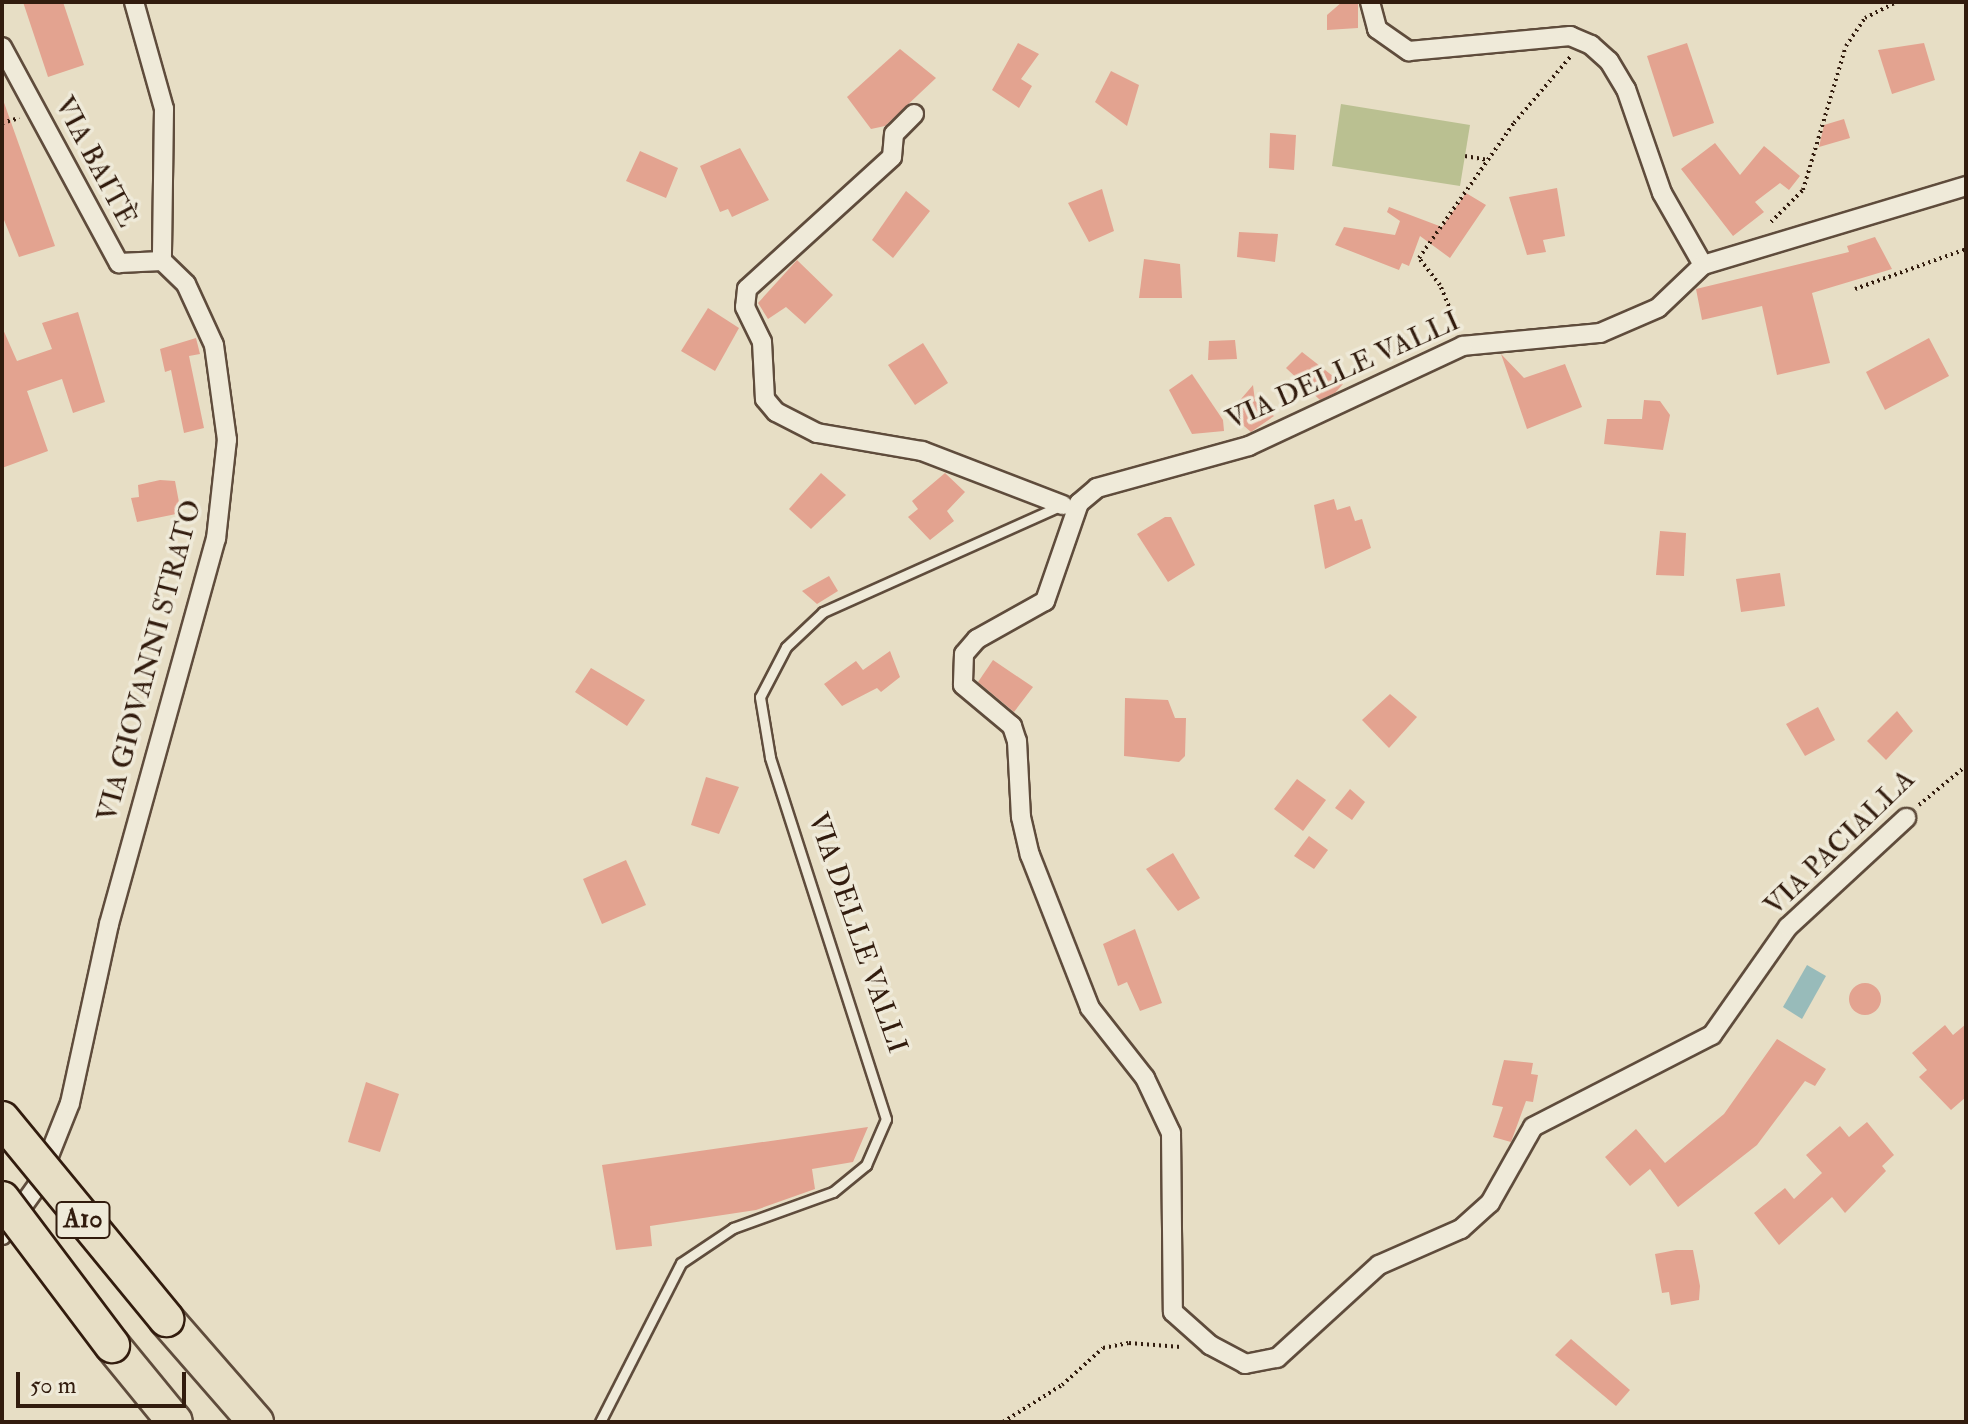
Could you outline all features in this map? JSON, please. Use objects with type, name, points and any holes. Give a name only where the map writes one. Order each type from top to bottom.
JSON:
[{"type":"highway","name":"A10","points":[[2,1119],[166,1319],[256,1422]]},
{"type":"highway","name":"A10","points":[[2,1199],[112,1345],[175,1422]]},
{"type":"street","points":[[134,2],[164,109],[162,261]]},
{"type":"street","points":[[1370,2],[1377,29],[1409,51],[1570,36],[1591,45],[1626,89],[1662,193],[1703,265],[1966,186]]},
{"type":"street","name":"VIA BAITÈ","points":[[2,47],[119,263],[162,261]]},
{"type":"street","points":[[914,114],[894,134],[892,157],[747,289],[745,307],[762,342],[765,399],[776,412],[817,433],[922,451],[1071,504]]},
{"type":"street","name":"VIA GIOVANNI STRATO","points":[[2,1235],[37,1186],[70,1103],[109,924],[216,539],[227,440],[214,345],[186,284],[162,261]]},
{"type":"street","name":"VIA DELLE VALLI","points":[[1071,504],[1097,488],[1249,446],[1463,346],[1600,333],[1658,308],[1703,265]]},
{"type":"street","name":"VIA PACIALLA","points":[[1071,504],[1045,601],[977,639],[960,674],[970,695],[1012,726],[1021,817],[1048,909],[1090,1008],[1145,1078],[1171,1133],[1173,1312],[1210,1345],[1245,1364],[1277,1358],[1379,1265],[1461,1229],[1490,1203],[1533,1127],[1712,1035],[1788,927],[1906,818]]},
{"type":"lane","name":"VIA DELLE VALLI","points":[[600,1422],[681,1263],[733,1228],[833,1192],[866,1165],[886,1119],[770,757],[760,697],[786,647],[823,612],[1071,504]]},
{"type":"path","points":[[1764,226],[1803,190],[1846,46],[1865,18],[1897,2]]},
{"type":"path","points":[[1463,346],[1448,302],[1419,258],[1487,160],[1556,70],[1591,45]]},
{"type":"path","points":[[2,123],[12,120]]},
{"type":"path","points":[[1465,156],[1487,160]]},
{"type":"path","points":[[1855,289],[1966,249]]},
{"type":"path","name":"VIA PACIALLA","points":[[1906,818],[1966,766]]},
{"type":"path","points":[[1003,1422],[1062,1385],[1103,1348],[1163,1343],[1190,1349]]},
{"type":"green space","points":[[1341,104],[1470,125],[1460,186],[1332,166]]},
{"type":"water","points":[[1807,965],[1826,976],[1802,1019],[1783,1007]]},
{"type":"building","points":[[23,2],[63,2],[84,65],[48,77]]},
{"type":"building","points":[[1342,2],[1358,2],[1358,28],[1327,30],[1327,15]]},
{"type":"building","points":[[1018,43],[1039,54],[1021,79],[1032,86],[1019,108],[992,90]]},
{"type":"building","points":[[1687,43],[1714,123],[1673,137],[1647,56]]},
{"type":"building","points":[[1924,43],[1935,80],[1892,94],[1878,50]]},
{"type":"building","points":[[900,49],[936,78],[885,126],[871,129],[847,97]]},
{"type":"building","points":[[1111,71],[1139,85],[1127,126],[1095,102]]},
{"type":"building","points":[[2,97],[55,246],[19,257],[2,215]]},
{"type":"building","points":[[1844,119],[1850,138],[1819,147],[1824,125]]},
{"type":"building","points":[[1270,133],[1296,135],[1294,170],[1269,168]]},
{"type":"building","points":[[1715,143],[1740,175],[1764,146],[1800,176],[1789,190],[1780,183],[1755,202],[1764,212],[1733,236],[1681,169]]},
{"type":"building","points":[[740,148],[769,200],[732,217],[728,209],[720,212],[700,166]]},
{"type":"building","points":[[640,151],[678,168],[666,198],[626,181]]},
{"type":"building","points":[[1557,188],[1565,236],[1543,240],[1546,252],[1527,255],[1509,197]]},
{"type":"building","points":[[1102,189],[1114,231],[1089,242],[1068,203]]},
{"type":"building","points":[[906,191],[930,211],[893,258],[872,240]]},
{"type":"building","points":[[1466,193],[1486,205],[1450,258],[1420,236],[1409,266],[1402,263],[1399,270],[1335,245],[1344,227],[1395,235],[1400,221],[1387,212],[1389,207],[1442,227]]},
{"type":"building","points":[[1239,232],[1278,234],[1275,262],[1237,257]]},
{"type":"building","points":[[1875,237],[1892,269],[1812,293],[1830,363],[1777,375],[1762,306],[1702,320],[1696,289],[1849,252],[1847,246]]},
{"type":"building","points":[[1144,259],[1180,264],[1182,298],[1139,298]]},
{"type":"building","points":[[797,260],[833,295],[805,324],[786,307],[768,319],[758,303]]},
{"type":"building","points":[[708,308],[739,328],[715,371],[681,351]]},
{"type":"building","points":[[78,312],[105,402],[73,413],[62,379],[27,391],[48,451],[2,468],[2,327],[17,361],[52,349],[42,323]]},
{"type":"building","points":[[196,338],[200,354],[189,356],[204,428],[184,433],[171,370],[165,372],[160,349]]},
{"type":"building","points":[[1929,338],[1949,376],[1885,410],[1866,372]]},
{"type":"building","points":[[1235,340],[1237,359],[1208,360],[1209,341]]},
{"type":"building","points":[[923,343],[948,383],[915,405],[888,365]]},
{"type":"building","points":[[1302,352],[1343,384],[1335,393],[1320,400],[1286,368]]},
{"type":"building","points":[[1501,354],[1524,378],[1565,364],[1582,407],[1527,429]]},
{"type":"building","points":[[1192,374],[1223,420],[1224,431],[1192,434],[1169,390]]},
{"type":"building","points":[[1253,385],[1255,401],[1274,416],[1251,432],[1229,413]]},
{"type":"building","points":[[1644,400],[1660,401],[1670,415],[1663,450],[1604,444],[1607,419],[1642,419]]},
{"type":"building","points":[[821,473],[846,495],[811,529],[789,509]]},
{"type":"building","points":[[945,473],[965,492],[947,511],[954,521],[930,540],[908,517],[918,509],[912,501]]},
{"type":"building","points":[[160,480],[175,481],[181,513],[137,522],[131,498],[139,497],[138,485]]},
{"type":"building","points":[[1334,499],[1337,510],[1350,506],[1355,521],[1362,519],[1371,548],[1325,569],[1314,505]]},
{"type":"building","points":[[1165,517],[1171,517],[1195,565],[1168,582],[1137,534]]},
{"type":"building","points":[[1660,531],[1686,533],[1684,576],[1656,575]]},
{"type":"building","points":[[1780,573],[1785,606],[1741,612],[1736,579]]},
{"type":"building","points":[[829,576],[838,591],[817,604],[802,591]]},
{"type":"building","points":[[890,651],[900,677],[881,692],[877,688],[842,706],[824,684],[856,661],[863,670]]},
{"type":"building","points":[[993,660],[1033,687],[1014,712],[978,682]]},
{"type":"building","points":[[591,668],[645,700],[627,726],[575,692]]},
{"type":"building","points":[[1390,694],[1417,717],[1389,748],[1362,720]]},
{"type":"building","points":[[1125,698],[1168,700],[1175,718],[1186,718],[1185,756],[1179,762],[1124,756]]},
{"type":"building","points":[[1818,707],[1835,740],[1805,756],[1786,724]]},
{"type":"building","points":[[1897,711],[1913,731],[1886,760],[1867,741]]},
{"type":"building","points":[[706,777],[739,787],[719,834],[691,825]]},
{"type":"building","points":[[1297,779],[1326,800],[1303,831],[1274,809]]},
{"type":"building","points":[[1350,789],[1365,802],[1352,820],[1335,808]]},
{"type":"building","points":[[1309,836],[1328,850],[1314,869],[1294,856]]},
{"type":"building","points":[[1173,853],[1200,898],[1178,911],[1146,869]]},
{"type":"building","points":[[626,860],[646,905],[602,924],[583,879]]},
{"type":"building","points":[[1135,929],[1162,1003],[1140,1011],[1127,982],[1118,986],[1103,944]]},
{"type":"building","points":[[1865,983],[1876,988],[1881,999],[1876,1010],[1865,1015],[1854,1010],[1849,999],[1854,988]]},
{"type":"building","points":[[1966,1024],[1966,1097],[1951,1110],[1919,1077],[1927,1070],[1912,1053],[1945,1025],[1953,1035]]},
{"type":"building","points":[[1777,1039],[1826,1069],[1815,1086],[1805,1081],[1757,1145],[1678,1207],[1650,1169],[1630,1186],[1605,1157],[1636,1129],[1665,1163],[1724,1114]]},
{"type":"building","points":[[1504,1060],[1533,1063],[1531,1074],[1538,1075],[1533,1102],[1526,1101],[1511,1142],[1493,1137],[1503,1107],[1492,1105]]},
{"type":"building","points":[[366,1082],[399,1094],[380,1152],[348,1142]]},
{"type":"building","points":[[1867,1122],[1894,1155],[1882,1166],[1886,1171],[1845,1213],[1832,1197],[1779,1245],[1754,1213],[1785,1188],[1794,1199],[1822,1173],[1806,1155],[1840,1126],[1849,1137]]},
{"type":"building","points":[[868,1127],[853,1162],[812,1169],[815,1189],[756,1210],[650,1226],[652,1246],[616,1250],[602,1165]]},
{"type":"building","points":[[1693,1250],[1700,1286],[1699,1300],[1671,1305],[1669,1292],[1662,1293],[1655,1254]]},
{"type":"building","points":[[1571,1339],[1630,1390],[1616,1406],[1555,1355]]}]
